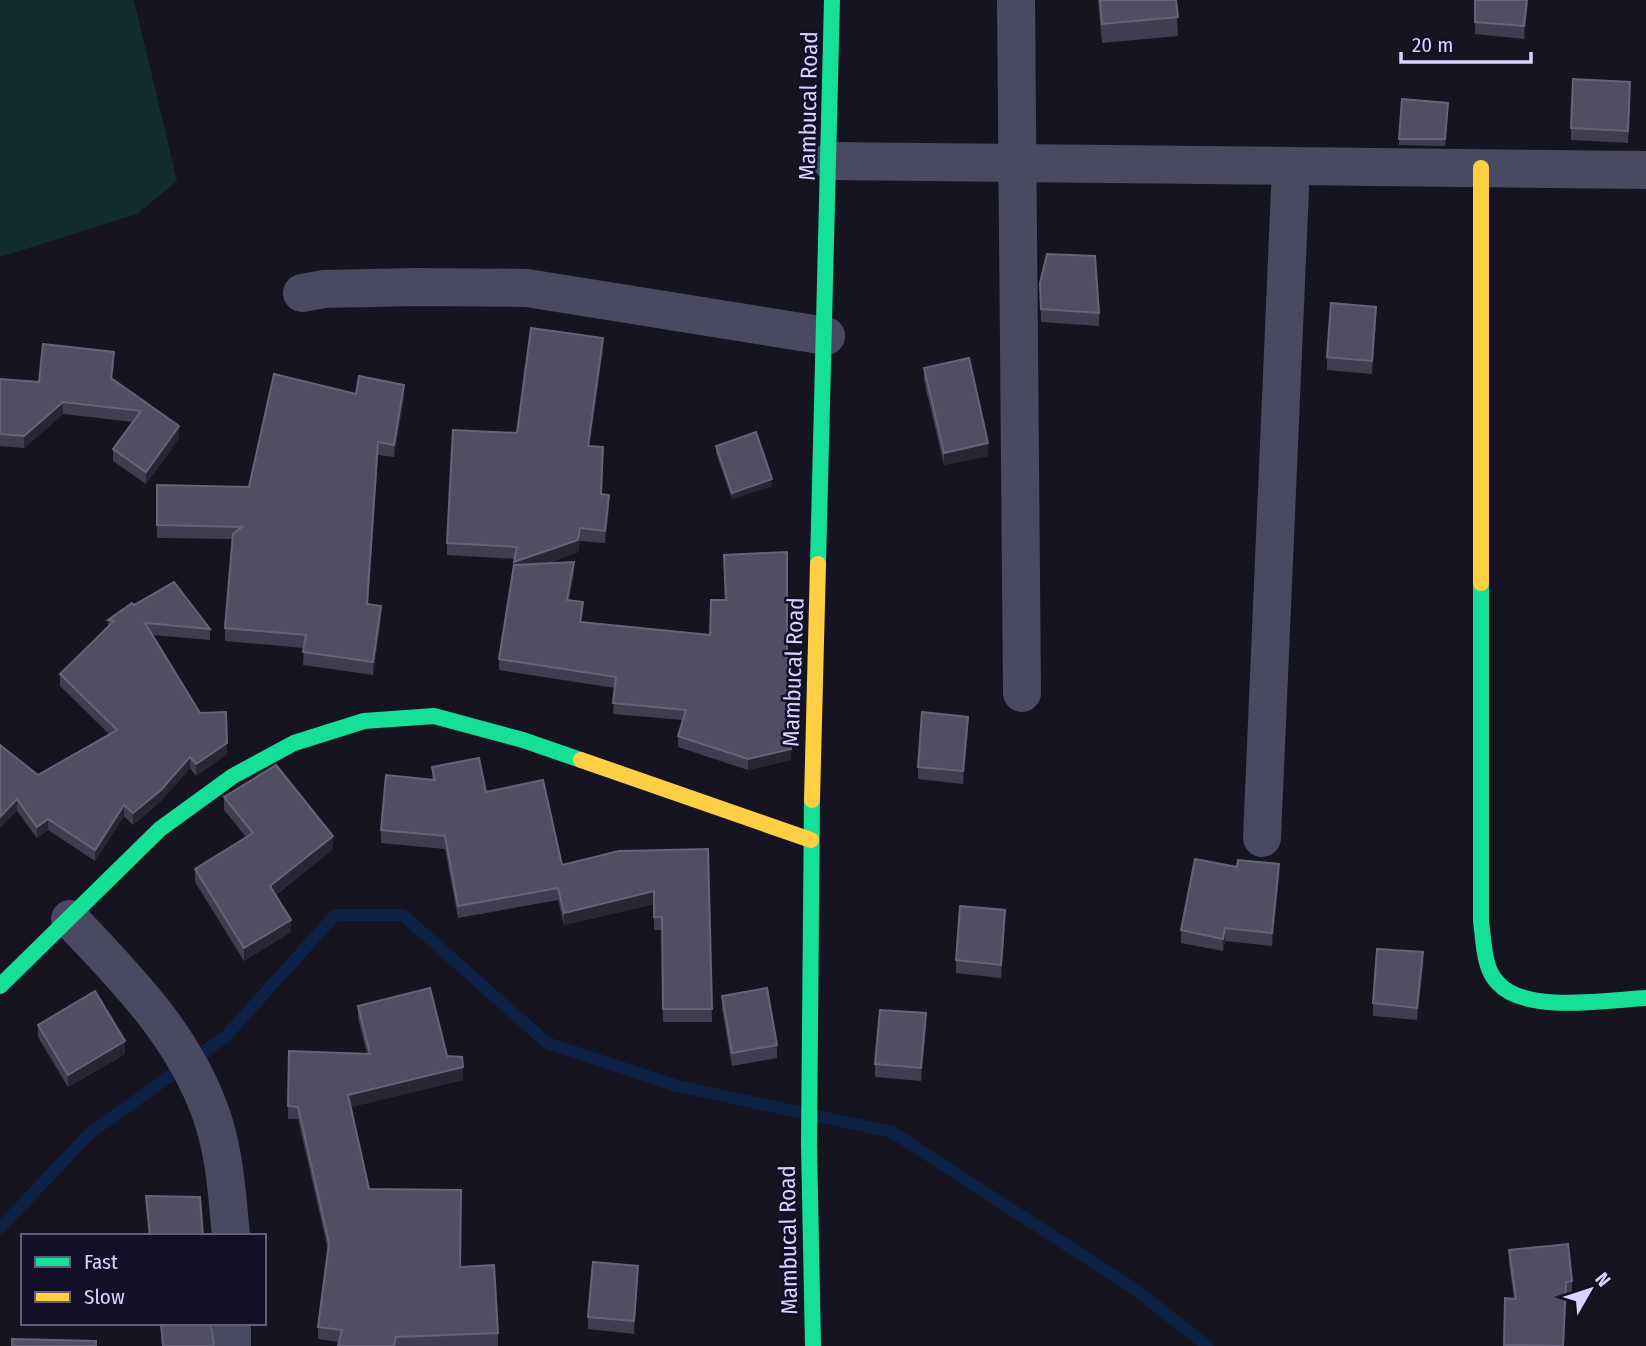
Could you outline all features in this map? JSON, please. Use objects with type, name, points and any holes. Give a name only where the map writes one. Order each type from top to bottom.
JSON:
[{"type":"street","name":"Mambucal Road","points":[[813,1346],[808,1144],[811,840],[831,161],[832,0]]},
{"type":"street","points":[[1016,0],[1022,693]]},
{"type":"street","points":[[831,161],[1646,170]]},
{"type":"street","points":[[1262,838],[1291,166]]},
{"type":"street","points":[[1482,168],[1481,921],[1486,957],[1498,984],[1520,998],[1559,1001],[1646,998]]},
{"type":"street","points":[[302,293],[324,289],[527,288],[825,336]]},
{"type":"street","points":[[0,986],[160,829],[233,776],[293,743],[364,721],[433,716],[523,740],[811,840]]},
{"type":"street","points":[[70,919],[141,994],[176,1043],[197,1080],[212,1115],[226,1175],[231,1234]]},
{"type":"street","points":[[232,1325],[232,1346]]},
{"type":"green space","points":[[0,0],[134,0],[177,181],[137,214],[0,257]]},
{"type":"building","points":[[1100,0],[1176,0],[1178,17],[1102,24]]},
{"type":"building","points":[[1475,0],[1527,0],[1524,26],[1475,22]]},
{"type":"building","points":[[1573,79],[1630,82],[1628,131],[1571,128]]},
{"type":"building","points":[[1402,99],[1448,103],[1445,139],[1399,139]]},
{"type":"building","points":[[1047,254],[1095,256],[1099,313],[1041,309],[1040,283]]},
{"type":"building","points":[[1331,303],[1376,307],[1372,361],[1327,357]]},
{"type":"building","points":[[531,328],[603,338],[588,446],[603,447],[601,494],[609,495],[605,531],[580,528],[578,540],[514,562],[517,547],[447,543],[453,430],[517,433]]},
{"type":"building","points":[[43,344],[114,352],[111,378],[179,426],[146,472],[113,449],[141,411],[63,402],[24,436],[0,434],[0,379],[39,382]]},
{"type":"building","points":[[969,358],[988,443],[944,453],[924,368]]},
{"type":"building","points":[[274,374],[356,394],[359,376],[404,385],[394,445],[378,442],[367,604],[381,606],[373,662],[303,652],[306,635],[225,628],[233,534],[242,527],[157,525],[157,485],[249,487]]},
{"type":"building","points":[[756,432],[772,479],[732,493],[716,446]]},
{"type":"building","points":[[787,552],[787,672],[793,674],[791,749],[748,759],[678,736],[686,710],[613,703],[616,677],[499,659],[514,565],[574,562],[567,600],[583,602],[580,622],[710,635],[711,600],[726,600],[724,555]]},
{"type":"building","points":[[174,582],[210,629],[145,623],[200,713],[226,712],[227,743],[196,764],[190,757],[161,790],[133,813],[124,805],[95,850],[48,819],[37,827],[17,799],[0,817],[0,745],[38,775],[117,730],[60,674],[114,621],[108,620],[132,603],[134,605]]},
{"type":"building","points":[[922,712],[968,717],[963,771],[918,767]]},
{"type":"building","points":[[479,758],[486,792],[543,780],[562,865],[619,851],[708,849],[712,1009],[663,1009],[662,917],[654,917],[654,891],[564,913],[558,888],[458,906],[445,836],[381,830],[386,775],[435,780],[432,767]]},
{"type":"building","points":[[276,765],[333,836],[270,886],[291,920],[244,948],[195,869],[253,833],[224,797]]},
{"type":"building","points":[[1195,859],[1237,867],[1238,860],[1279,864],[1272,933],[1225,928],[1223,939],[1181,930]]},
{"type":"building","points":[[960,906],[1005,910],[1001,965],[956,960]]},
{"type":"building","points":[[1377,949],[1423,952],[1417,1008],[1373,1003]]},
{"type":"building","points":[[430,988],[447,1056],[462,1057],[463,1067],[348,1095],[369,1189],[461,1190],[460,1267],[494,1265],[498,1333],[396,1337],[394,1346],[338,1346],[342,1330],[318,1327],[329,1243],[298,1107],[288,1106],[289,1051],[370,1054],[358,1006]]},
{"type":"building","points":[[767,988],[777,1045],[732,1053],[722,996]]},
{"type":"building","points":[[95,991],[125,1041],[68,1075],[38,1025]]},
{"type":"building","points":[[880,1010],[926,1013],[921,1068],[875,1064]]},
{"type":"building","points":[[146,1196],[200,1197],[203,1234],[150,1234]]},
{"type":"building","points":[[1568,1244],[1572,1281],[1566,1282],[1563,1346],[1504,1345],[1505,1298],[1516,1299],[1509,1250]]},
{"type":"building","points":[[593,1262],[638,1266],[634,1321],[588,1317]]},
{"type":"building","points":[[161,1325],[211,1325],[214,1346],[163,1346]]},
{"type":"building","points":[[12,1339],[96,1341],[96,1346],[12,1346]]},
{"type":"waterway","points":[[0,1228],[90,1133],[226,1036],[335,915],[403,915],[547,1043],[677,1086],[892,1132],[1136,1290],[1207,1346]]},
{"type":"traffic: fast","points":[[818,564],[832,0]]},
{"type":"traffic: fast","points":[[1481,583],[1481,921],[1489,970],[1498,983],[1511,993],[1527,999],[1568,1003],[1646,998]]},
{"type":"traffic: fast","points":[[0,986],[160,829],[233,776],[294,743],[364,721],[434,716],[523,740],[581,760]]},
{"type":"traffic: fast","points":[[812,800],[809,1144],[813,1346]]},
{"type":"traffic: slow","points":[[1481,168],[1481,583]]},
{"type":"traffic: slow","points":[[812,800],[818,564]]},
{"type":"traffic: slow","points":[[581,760],[811,840]]}]
